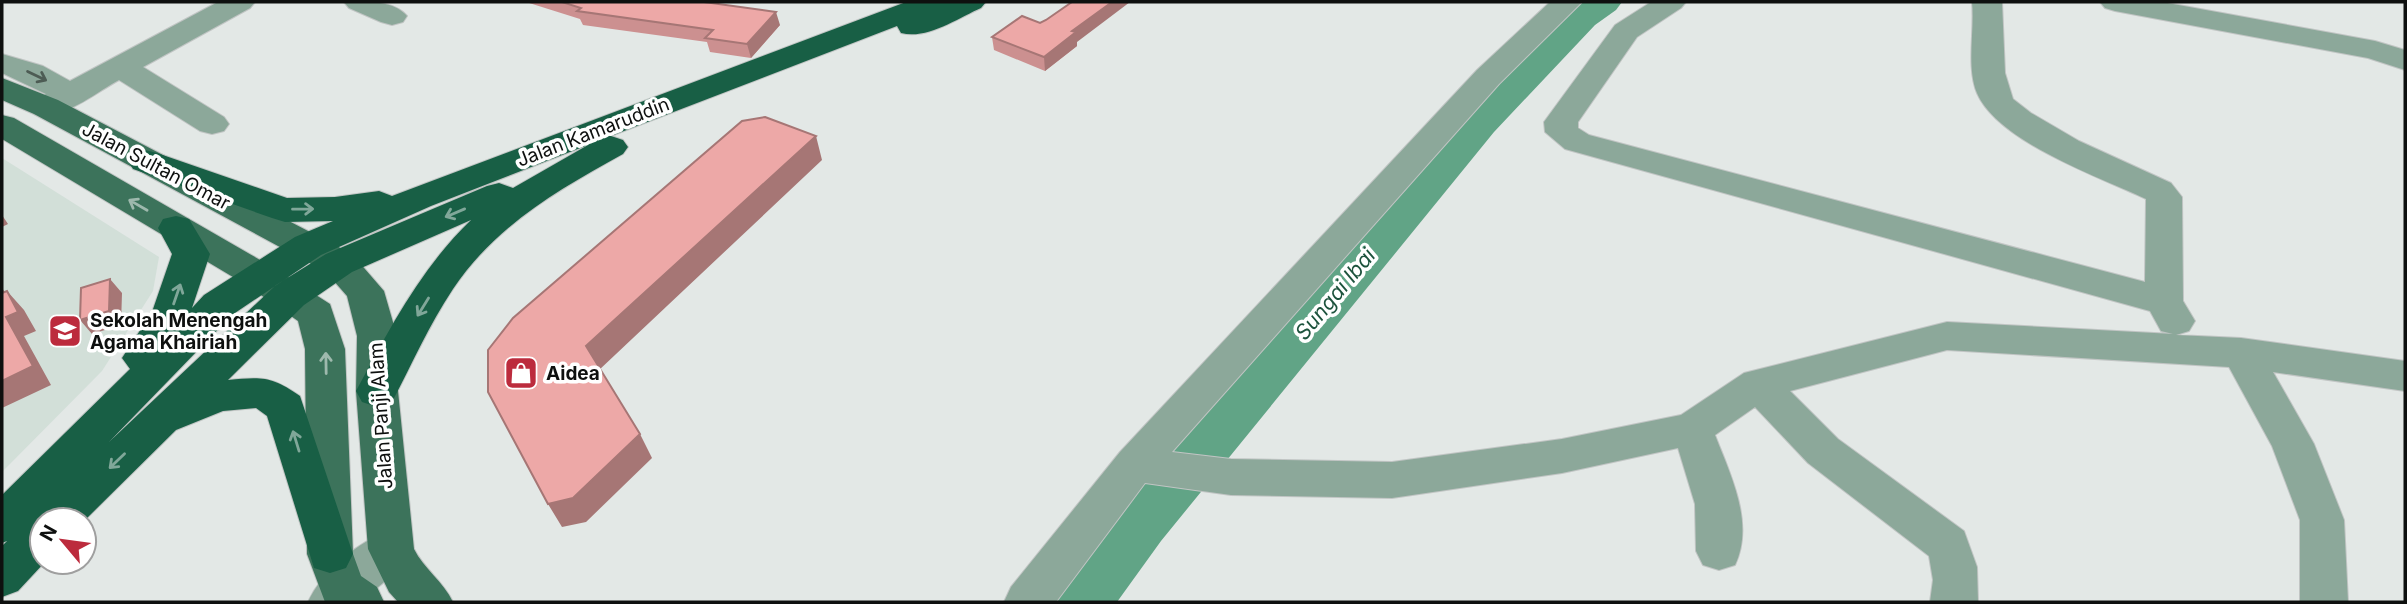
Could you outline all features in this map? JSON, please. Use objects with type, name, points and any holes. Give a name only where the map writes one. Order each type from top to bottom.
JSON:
[{"type":"highway","name":"Jalan Kamaruddin","points":[[324,255],[418,198],[933,2]]},
{"type":"highway","name":"Jalan Kamaruddin","points":[[324,255],[828,62],[971,2]]},
{"type":"highway","points":[[377,391],[407,333],[450,265],[503,212],[544,183],[622,141]]},
{"type":"highway","points":[[145,161],[285,210],[335,209],[418,198]]},
{"type":"highway","points":[[2,523],[151,347],[170,315],[191,254],[176,228]]},
{"type":"highway","points":[[2,523],[218,305],[275,286],[324,255]]},
{"type":"highway","points":[[71,506],[159,422],[275,286]]},
{"type":"highway","points":[[159,422],[218,396],[263,392],[285,407],[341,587]]},
{"type":"highway","points":[[2,577],[28,550]]},
{"type":"main road","name":"Jalan Sultan Omar","points":[[2,88],[59,100],[145,161],[324,255]]},
{"type":"main road","name":"Jalan Sultan Omar","points":[[2,125],[275,286]]},
{"type":"main road","name":"Jalan Panji Alam","points":[[324,255],[365,291],[377,336],[377,391],[391,549],[405,578],[429,602]]},
{"type":"main road","points":[[275,286],[316,314],[325,349],[341,587]]},
{"type":"street","points":[[2,63],[32,73],[59,100],[240,2]]},
{"type":"street","points":[[359,2],[392,16]]},
{"type":"street","points":[[1028,602],[1136,465],[1488,77],[1567,2]]},
{"type":"street","points":[[1671,2],[1626,31],[1561,122],[1562,132],[1590,146],[2164,301]]},
{"type":"street","points":[[1987,2],[1992,93],[2002,108],[2032,130],[2159,191],[2164,197],[2164,301],[2188,348]]},
{"type":"street","points":[[2115,2],[2375,50],[2405,61]]},
{"type":"street","points":[[120,67],[212,124]]},
{"type":"street","points":[[1136,465],[1228,476],[1392,480],[1562,456],[1692,429],[1758,384],[1947,336],[2188,348],[2405,376]]},
{"type":"street","points":[[2241,353],[2293,444],[2322,520],[2324,602]]},
{"type":"street","points":[[1758,384],[1823,451],[1948,545],[1956,568],[1957,589],[1954,602]]},
{"type":"street","points":[[1692,429],[1717,498],[1721,519],[1719,551]]},
{"type":"street","points":[[341,587],[391,549]]},
{"type":"shaded area","name":"Sekolah Menengah Agama Khairiah","points":[[2,158],[159,257],[153,291],[102,371],[2,472]]},
{"type":"building","points":[[562,2],[704,2],[776,12],[747,44],[705,38],[713,30],[577,11],[581,8]]},
{"type":"building","points":[[1072,2],[1112,2],[1072,31],[1076,32],[1044,57],[992,37],[1022,16],[1040,23]]},
{"type":"building","points":[[765,117],[816,136],[586,346],[640,434],[573,498],[548,504],[488,392],[488,350],[513,318],[742,121]]},
{"type":"building","points":[[110,279],[109,311],[80,320],[81,288]]},
{"type":"building","points":[[7,291],[18,312],[6,317],[33,366],[2,381],[2,293]]},
{"type":"waterway","name":"Sungai Ibai","points":[[1083,602],[1141,524],[1479,123],[1581,17],[1603,2]]},
{"type":"place","name":"Sekolah Menengah Agama Khairiah","points":[[65,331]]},
{"type":"place","name":"Aidea","points":[[521,373]]}]
